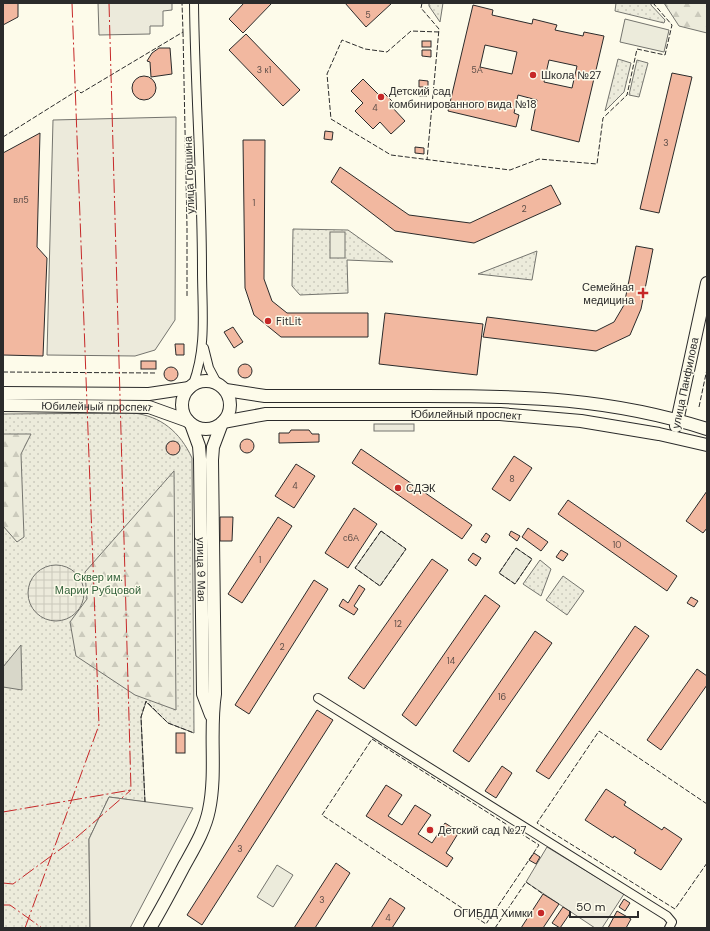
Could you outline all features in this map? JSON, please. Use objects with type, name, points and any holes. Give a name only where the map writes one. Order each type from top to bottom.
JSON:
[{"type":"main road","name":"улица Панфилова","points":[[674,437],[707,283]]},
{"type":"main road","name":"Юбилейный проспект","points":[[3,393],[149,394],[191,386],[204,380],[221,387],[266,396],[543,398],[623,407],[677,419],[707,429]]},
{"type":"main road","points":[[190,422],[182,410],[182,404],[185,393],[191,386]]},
{"type":"main road","points":[[221,387],[231,404],[228,417],[223,422]]},
{"type":"main road","name":"Юбилейный проспект","points":[[3,405],[149,407],[206,429],[212,428],[223,422],[255,414],[500,414],[581,421],[674,437],[707,445]]},
{"type":"main road","name":"улица 9 Мая","points":[[190,422],[199,446],[200,459],[203,694],[212,716]]},
{"type":"main road","name":"улица 9 Мая","points":[[150,928],[199,839],[209,812],[212,773],[212,716],[215,694],[212,460],[213,447],[223,422]]},
{"type":"street","name":"улица Горшина","points":[[191,386],[199,367],[203,346],[202,232],[194,3]]},
{"type":"street","name":"улица Горшина","points":[[203,346],[209,368],[221,387]]},
{"type":"street","points":[[318,698],[667,916],[672,922],[669,928]]},
{"type":"green space","points":[[429,3],[443,3],[440,22],[429,6]]},
{"type":"green space","points":[[616,3],[651,3],[651,5],[665,20],[664,23],[615,11]]},
{"type":"green space","points":[[664,3],[707,3],[707,33],[679,26]]},
{"type":"green space","points":[[625,19],[669,30],[664,52],[620,42]]},
{"type":"green space","points":[[618,59],[631,63],[624,92],[605,111]]},
{"type":"green space","points":[[637,60],[648,63],[639,97],[629,95]]},
{"type":"green space","points":[[293,229],[348,230],[393,262],[347,260],[348,293],[300,295],[292,286]]},
{"type":"green space","points":[[330,232],[345,232],[345,258],[330,258]]},
{"type":"green space","points":[[537,251],[532,280],[478,274]]},
{"type":"green space","name":"Сквер им. Марии Рубцовой","points":[[133,413],[152,418],[168,427],[182,440],[192,458],[194,733],[168,723],[146,702],[141,717],[145,802],[109,797],[89,839],[90,928],[3,928],[3,414]]},
{"type":"green space","points":[[3,434],[31,434],[21,454],[24,537],[17,542],[3,526]]},
{"type":"green space","points":[[174,471],[176,710],[135,695],[76,656],[70,622],[87,599],[85,572]]},
{"type":"green space","points":[[381,531],[406,549],[380,586],[355,568]]},
{"type":"green space","points":[[516,548],[532,559],[515,584],[499,573]]},
{"type":"green space","points":[[540,560],[551,569],[541,596],[523,584]]},
{"type":"green space","points":[[563,576],[584,591],[567,615],[546,600]]},
{"type":"green space","points":[[277,865],[293,875],[273,907],[257,897]]},
{"type":"shaded area","points":[[98,3],[172,3],[172,10],[163,11],[163,26],[150,26],[150,34],[99,35]]},
{"type":"shaded area","points":[[176,117],[175,320],[155,350],[135,356],[47,355],[53,120]]},
{"type":"shaded area","points":[[374,424],[414,424],[414,431],[374,431]]},
{"type":"shaded area","points":[[50,565],[62,565],[72,569],[80,577],[84,587],[84,599],[80,609],[72,617],[62,621],[50,621],[40,617],[32,609],[28,599],[28,587],[32,577],[40,569]]},
{"type":"shaded area","points":[[21,645],[22,690],[3,687],[3,667]]},
{"type":"shaded area","points":[[109,797],[193,808],[130,928],[90,928],[89,839]]},
{"type":"shaded area","points":[[547,847],[624,894],[602,928],[595,928],[526,882]]},
{"type":"building","points":[[3,3],[18,3],[18,17],[3,25]]},
{"type":"building","points":[[244,3],[272,3],[243,33],[229,19]]},
{"type":"building","points":[[345,3],[392,3],[366,27]]},
{"type":"building","points":[[473,5],[493,10],[492,15],[532,24],[533,19],[557,25],[555,30],[583,36],[584,32],[604,36],[579,142],[531,130],[537,100],[518,95],[514,113],[519,115],[516,127],[448,111]],"holes":[[[485,45],[517,52],[512,74],[480,67]],[[549,60],[577,66],[572,88],[544,82]]]},
{"type":"building","points":[[246,34],[300,90],[283,106],[229,50]]},
{"type":"building","points":[[422,41],[431,41],[431,47],[422,47]]},
{"type":"building","points":[[159,48],[170,48],[172,74],[151,77],[150,62],[147,61],[152,53]]},
{"type":"building","points":[[422,50],[431,50],[431,57],[422,56]]},
{"type":"building","points":[[672,73],[692,77],[659,213],[640,209]]},
{"type":"building","points":[[144,76],[152,80],[156,88],[152,96],[144,100],[136,96],[132,88],[136,80]]},
{"type":"building","points":[[363,79],[380,96],[384,93],[394,103],[391,106],[405,121],[391,134],[380,122],[373,129],[355,111],[363,103],[351,91]]},
{"type":"building","points":[[419,80],[428,81],[428,87],[419,87]]},
{"type":"building","points":[[419,90],[428,90],[427,96],[419,96]]},
{"type":"building","points":[[325,131],[333,132],[332,140],[324,139]]},
{"type":"building","points":[[40,133],[37,247],[47,258],[43,356],[3,355],[3,153]]},
{"type":"building","points":[[243,140],[265,140],[264,279],[272,301],[287,313],[368,313],[368,337],[281,337],[254,315],[245,288]]},
{"type":"building","points":[[415,147],[424,148],[424,154],[415,153]]},
{"type":"building","points":[[340,167],[409,215],[470,223],[551,185],[561,204],[474,243],[395,231],[331,182]]},
{"type":"building","points":[[636,246],[653,249],[641,309],[630,335],[596,351],[483,337],[487,317],[596,331],[614,322],[624,305]]},
{"type":"building","points":[[385,313],[483,324],[477,375],[379,364]]},
{"type":"building","points":[[233,327],[243,342],[234,348],[224,332]]},
{"type":"building","points":[[175,344],[184,344],[184,355],[176,355]]},
{"type":"building","points":[[141,361],[156,361],[156,369],[141,369]]},
{"type":"building","points":[[245,364],[250,366],[252,371],[250,376],[245,378],[240,376],[238,371],[240,366]]},
{"type":"building","points":[[171,367],[176,369],[178,374],[176,379],[171,381],[166,379],[164,374],[166,369]]},
{"type":"building","points":[[291,430],[309,430],[312,434],[319,434],[319,442],[279,443],[279,433],[289,433]]},
{"type":"building","points":[[247,439],[252,441],[254,446],[252,451],[247,453],[242,451],[240,446],[242,441]]},
{"type":"building","points":[[173,441],[178,443],[180,448],[178,453],[173,455],[168,453],[166,448],[168,443]]},
{"type":"building","points":[[361,449],[472,525],[462,539],[352,463]]},
{"type":"building","points":[[514,456],[532,468],[510,501],[492,489]]},
{"type":"building","points":[[296,464],[315,476],[294,508],[275,496]]},
{"type":"building","points":[[707,491],[707,528],[703,533],[686,521]]},
{"type":"building","points":[[568,500],[677,576],[667,591],[558,514]]},
{"type":"building","points":[[354,508],[377,524],[348,568],[325,553]]},
{"type":"building","points":[[220,517],[233,517],[232,541],[220,541]]},
{"type":"building","points":[[278,517],[292,526],[242,603],[228,594]]},
{"type":"building","points":[[528,528],[548,542],[541,551],[522,537]]},
{"type":"building","points":[[511,531],[520,536],[517,541],[509,535]]},
{"type":"building","points":[[486,533],[490,536],[486,543],[481,540]]},
{"type":"building","points":[[561,550],[568,554],[563,561],[556,557]]},
{"type":"building","points":[[473,553],[481,558],[476,566],[468,560]]},
{"type":"building","points":[[432,559],[448,570],[364,689],[348,678]]},
{"type":"building","points":[[314,580],[328,589],[249,714],[235,705]]},
{"type":"building","points":[[359,585],[365,589],[354,606],[358,609],[354,615],[339,606],[343,599],[348,603]]},
{"type":"building","points":[[485,595],[500,606],[416,726],[402,715]]},
{"type":"building","points":[[691,597],[698,601],[694,607],[687,603]]},
{"type":"building","points":[[635,626],[649,636],[549,779],[536,771]]},
{"type":"building","points":[[535,631],[552,643],[469,762],[453,751]]},
{"type":"building","points":[[697,669],[707,676],[707,685],[661,750],[647,740]]},
{"type":"building","points":[[317,710],[333,720],[202,925],[187,915]]},
{"type":"building","points":[[176,733],[185,733],[185,753],[176,753]]},
{"type":"building","points":[[502,766],[512,773],[496,798],[485,791]]},
{"type":"building","points":[[386,785],[402,795],[388,816],[402,825],[415,805],[431,815],[418,834],[432,843],[445,823],[459,832],[446,853],[453,858],[447,867],[366,816]]},
{"type":"building","points":[[606,789],[626,802],[624,805],[662,830],[664,827],[682,839],[661,870],[634,853],[636,850],[614,836],[613,838],[585,820]]},
{"type":"building","points":[[534,853],[540,857],[536,864],[529,860]]},
{"type":"building","points":[[336,863],[350,873],[315,928],[294,928]]},
{"type":"building","points":[[543,894],[559,904],[543,928],[521,928]]},
{"type":"building","points":[[390,898],[405,908],[392,928],[371,928]]},
{"type":"building","points":[[624,899],[630,903],[625,911],[619,907]]},
{"type":"building","points":[[563,907],[571,912],[560,928],[552,923]]},
{"type":"building","points":[[617,911],[631,919],[626,928],[608,928]]},
{"type":"fence","points":[[3,137],[78,90],[81,93],[183,32],[182,3]]},
{"type":"fence","points":[[422,3],[421,8],[439,29],[427,160]]},
{"type":"fence","points":[[439,32],[411,31],[387,52],[365,49],[342,40],[327,74],[331,119],[391,155],[510,170],[539,159],[597,164],[603,118],[627,95],[637,49],[665,55],[672,25],[653,3]]},
{"type":"fence","points":[[183,32],[187,297]]},
{"type":"fence","points":[[699,407],[707,369]]},
{"type":"fence","points":[[3,372],[156,373]]},
{"type":"fence","points":[[381,531],[406,549],[380,586],[355,568],[381,531]]},
{"type":"fence","points":[[516,548],[532,559],[515,584],[499,573],[516,548]]},
{"type":"fence","points":[[145,802],[141,717],[146,701],[168,723],[194,733]]},
{"type":"fence","points":[[707,804],[599,731],[537,823],[675,909],[707,863]]},
{"type":"fence","points":[[372,739],[539,845],[486,924],[322,815],[372,739]]},
{"type":"fence","points":[[495,928],[526,882],[543,894]]},
{"type":"power","points":[[25,928],[99,725],[72,3]]},
{"type":"power","points":[[109,3],[131,790]]},
{"type":"power","points":[[3,812],[131,790]]},
{"type":"power","points":[[3,883],[13,884],[77,837],[131,790]]},
{"type":"power","points":[[3,905],[10,905],[42,928]]},
{"type":"place","name":"Школа №27","points":[[533,75]]},
{"type":"place","name":"Детский сад комбинированного вида №18","points":[[381,97]]},
{"type":"place","name":"Семейная медицина","points":[[643,293]]},
{"type":"place","name":"FitLit","points":[[268,321]]},
{"type":"place","name":"СДЭК","points":[[398,488]]},
{"type":"place","name":"Детский сад №27","points":[[430,830]]},
{"type":"place","name":"ОГИБДД Химки","points":[[541,913]]}]
